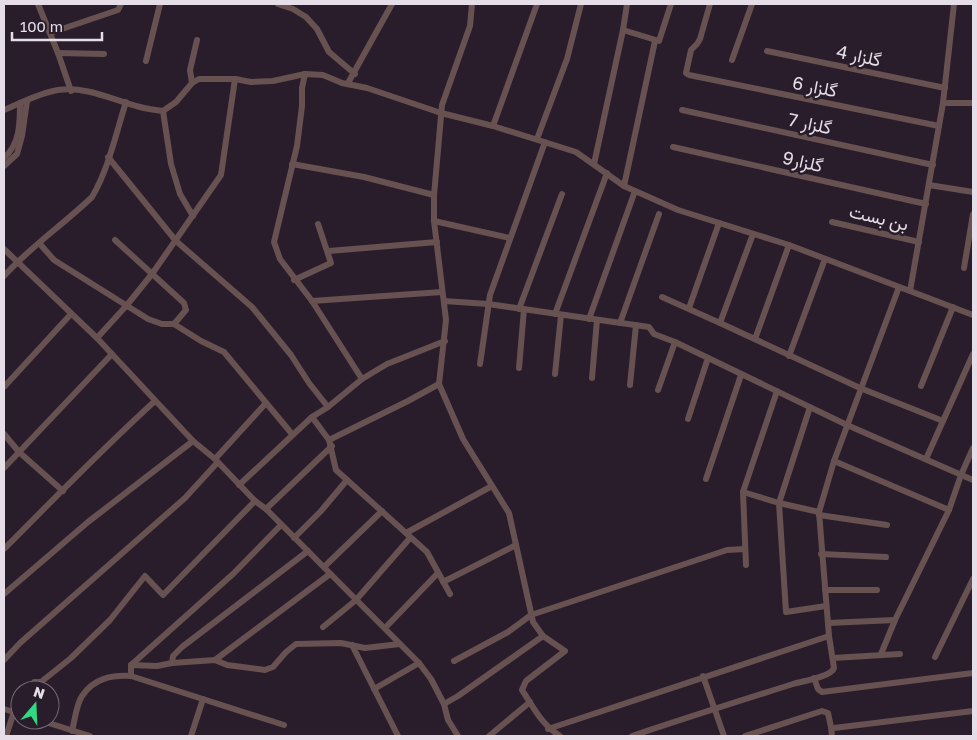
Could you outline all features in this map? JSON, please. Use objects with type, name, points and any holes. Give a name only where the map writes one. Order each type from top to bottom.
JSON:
[{"type":"street","points":[[38,4],[71,91]]},
{"type":"street","points":[[50,33],[118,10],[121,4]]},
{"type":"street","points":[[146,61],[160,4]]},
{"type":"street","points":[[278,4],[306,17],[317,29],[328,52],[355,74]]},
{"type":"street","points":[[348,83],[355,74],[392,4]]},
{"type":"street","points":[[472,4],[470,26],[442,105],[441,113],[434,195],[434,221],[446,320],[438,384],[463,439],[509,513],[521,575],[533,622],[543,636],[565,652],[526,681],[522,690],[548,729],[560,736]]},
{"type":"street","points":[[493,126],[537,4]]},
{"type":"street","points":[[537,139],[567,59],[582,4]]},
{"type":"street","points":[[594,164],[627,4]]},
{"type":"street","points":[[623,30],[658,41],[661,38],[671,4]]},
{"type":"street","name":"گلزار 6","points":[[710,4],[700,38],[692,50],[686,73],[726,84],[939,126]]},
{"type":"street","points":[[732,60],[752,4]]},
{"type":"street","points":[[910,291],[943,103],[954,4]]},
{"type":"street","points":[[192,83],[190,70],[197,40]]},
{"type":"street","points":[[624,186],[654,41]]},
{"type":"street","name":"گلزار 4","points":[[767,51],[945,88]]},
{"type":"street","points":[[58,53],[104,54]]},
{"type":"street","points":[[305,74],[297,146],[274,242],[280,259],[294,280],[312,301],[362,379]]},
{"type":"street","points":[[4,110],[27,100],[59,90],[79,90],[108,96],[140,108],[162,111],[176,102],[192,83],[199,79],[235,79],[251,82],[272,81],[305,74],[323,75],[336,81],[367,88],[441,113],[493,126],[576,152],[624,186],[678,210],[790,245],[973,315]]},
{"type":"street","points":[[97,338],[152,274],[221,175],[235,79]]},
{"type":"street","points":[[4,166],[17,154],[22,136],[27,100]]},
{"type":"street","points":[[4,276],[16,262],[40,244],[92,197],[98,187],[126,102]]},
{"type":"street","points":[[4,158],[12,150],[17,138],[20,103]]},
{"type":"street","points":[[943,103],[973,103]]},
{"type":"street","name":"گلزار 7","points":[[682,110],[933,165]]},
{"type":"street","points":[[162,111],[171,164],[180,194],[193,216]]},
{"type":"street","points":[[480,364],[490,295],[545,142]]},
{"type":"street","name":"گلزار9","points":[[673,147],[926,204]]},
{"type":"street","points":[[108,157],[176,241],[252,307],[328,406]]},
{"type":"street","points":[[292,164],[364,177],[434,195]]},
{"type":"street","points":[[555,374],[558,314],[607,173]]},
{"type":"street","points":[[929,185],[973,192]]},
{"type":"street","points":[[589,319],[635,191]]},
{"type":"street","points":[[519,368],[522,309],[562,194]]},
{"type":"street","points":[[620,323],[659,214]]},
{"type":"street","points":[[964,268],[973,214]]},
{"type":"street","points":[[434,221],[510,238]]},
{"type":"street","name":"بن بست","points":[[832,222],[919,242]]},
{"type":"street","points":[[689,308],[719,223]]},
{"type":"street","points":[[294,280],[332,263],[318,224]]},
{"type":"street","points":[[720,322],[753,234]]},
{"type":"street","points":[[115,240],[184,303],[186,310],[174,324]]},
{"type":"street","points":[[329,252],[437,242]]},
{"type":"street","points":[[40,244],[54,260],[148,319],[162,324],[174,324],[201,342],[224,352],[292,434]]},
{"type":"street","points":[[755,339],[790,245]]},
{"type":"street","points":[[4,249],[97,338],[193,440],[255,501],[266,509],[419,663],[431,679],[444,704],[448,720],[458,736]]},
{"type":"street","points":[[789,356],[825,259]]},
{"type":"street","points":[[632,736],[833,672],[819,514],[847,424],[899,287]]},
{"type":"street","points":[[312,301],[442,292]]},
{"type":"street","points":[[662,297],[720,322],[860,388],[943,421]]},
{"type":"street","points":[[444,301],[488,304],[649,327],[654,334],[847,424],[973,480]]},
{"type":"street","points":[[921,386],[953,307]]},
{"type":"street","points":[[4,387],[71,314]]},
{"type":"street","points":[[592,378],[597,320]]},
{"type":"street","points":[[630,386],[636,325]]},
{"type":"street","points":[[239,485],[292,434],[362,379],[387,364],[444,340]]},
{"type":"street","points":[[658,390],[674,342]]},
{"type":"street","points":[[4,468],[112,354]]},
{"type":"street","points":[[926,459],[973,354]]},
{"type":"street","points":[[688,419],[708,358]]},
{"type":"street","points":[[706,479],[741,374]]},
{"type":"street","points":[[266,509],[330,443],[438,384]]},
{"type":"street","points":[[746,565],[743,492],[777,391]]},
{"type":"street","points":[[4,549],[112,440],[155,401]]},
{"type":"street","points":[[4,660],[20,643],[185,498],[266,403]]},
{"type":"street","points":[[810,407],[779,503],[786,612],[826,606]]},
{"type":"street","points":[[312,417],[330,443],[336,470],[427,552],[450,594]]},
{"type":"street","points":[[4,434],[19,452],[63,491]]},
{"type":"street","points":[[4,594],[81,528],[193,440]]},
{"type":"street","points":[[881,654],[895,620],[949,510],[973,448]]},
{"type":"street","points":[[834,461],[949,510]]},
{"type":"street","points":[[294,538],[321,511],[347,480]]},
{"type":"street","points":[[323,627],[356,600],[408,536],[492,486]]},
{"type":"street","points":[[743,492],[819,514],[887,524]]},
{"type":"street","points":[[44,680],[71,658],[110,620],[145,576],[163,595],[255,501]]},
{"type":"street","points":[[324,567],[382,510]]},
{"type":"street","points":[[131,665],[233,574],[281,525]]},
{"type":"street","points":[[443,582],[516,545]]},
{"type":"street","points":[[454,661],[508,632],[531,615],[727,550],[745,549]]},
{"type":"street","points":[[172,663],[173,656],[182,647],[308,551]]},
{"type":"street","points":[[822,554],[886,556]]},
{"type":"street","points":[[385,628],[438,573]]},
{"type":"street","points":[[215,660],[330,574]]},
{"type":"street","points":[[935,657],[973,579]]},
{"type":"street","points":[[825,590],[877,590]]},
{"type":"street","points":[[828,623],[895,620]]},
{"type":"street","points":[[444,704],[543,636]]},
{"type":"street","points":[[548,729],[703,676],[829,636]]},
{"type":"street","points":[[131,665],[157,666],[215,660],[227,666],[265,670],[273,667],[296,644],[341,643],[365,648],[400,644]]},
{"type":"street","points":[[352,645],[398,736]]},
{"type":"street","points":[[833,658],[900,654]]},
{"type":"street","points":[[374,689],[419,663]]},
{"type":"street","points":[[131,665],[132,676]]},
{"type":"street","points":[[814,678],[818,689],[822,692],[973,673]]},
{"type":"street","points":[[72,731],[82,696],[96,681],[109,676],[132,676],[284,725]]},
{"type":"street","points":[[703,676],[724,736]]},
{"type":"street","points":[[192,736],[203,699]]},
{"type":"street","points":[[489,736],[530,702]]},
{"type":"street","points":[[831,727],[973,710]]},
{"type":"street","points":[[745,736],[822,711],[828,713],[832,736]]},
{"type":"street","points":[[60,727],[90,736]]}]
